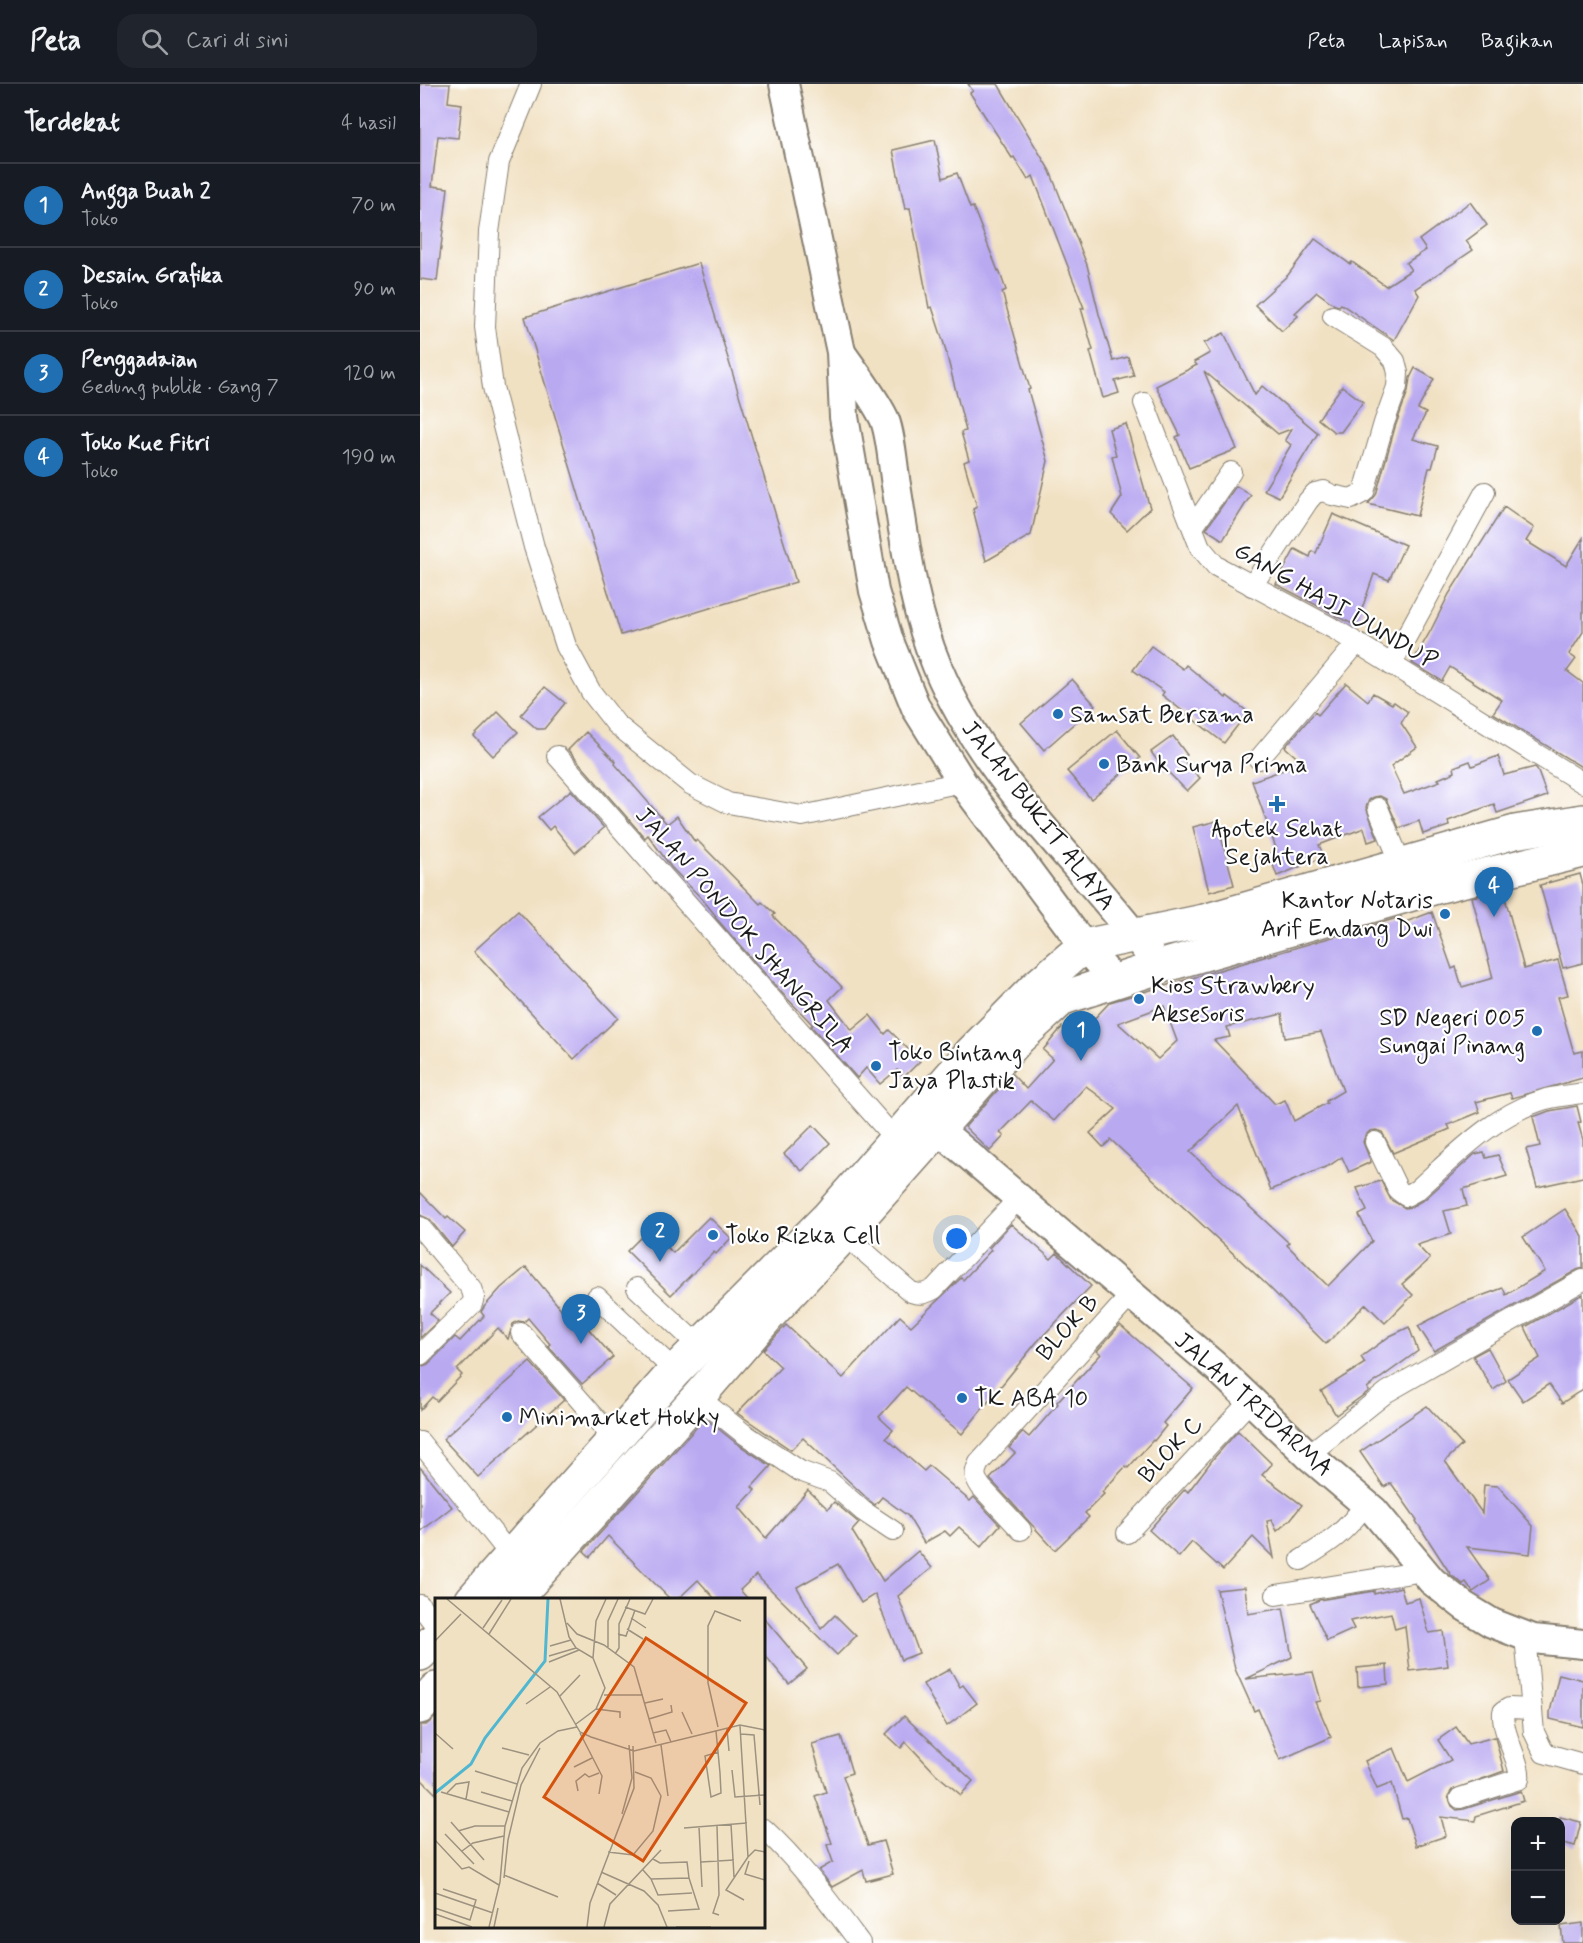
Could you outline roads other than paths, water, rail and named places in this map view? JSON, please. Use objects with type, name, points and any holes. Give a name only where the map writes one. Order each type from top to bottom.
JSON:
[{"type":"highway","points":[[521,1597],[770,1314],[836,1226],[895,1138],[970,1054],[1036,987],[1084,946],[1204,921],[1515,832],[1583,821]]},
{"type":"highway","points":[[473,1598],[512,1557],[675,1371],[836,1226],[939,1129],[1019,1038],[1063,998],[1440,886],[1583,851]]},
{"type":"highway","points":[[420,1654],[435,1639]]},
{"type":"highway","points":[[420,1707],[435,1690]]},
{"type":"street","points":[[531,84],[499,162],[489,232],[485,327],[493,387],[534,547],[566,646],[591,692],[616,724],[690,784],[728,803],[802,816],[962,782]]},
{"type":"street","name":"JALAN BUKIT ALAYA","points":[[784,84],[841,352],[844,417],[874,591],[888,641],[916,708],[962,782],[1084,946],[1115,982]]},
{"type":"street","points":[[1252,585],[1315,493],[1324,491],[1351,499],[1364,492],[1384,423],[1398,387],[1395,361],[1383,347],[1333,316]]},
{"type":"street","name":"JALAN BUKIT ALAYA","points":[[841,352],[885,420],[912,582],[925,634],[959,713],[988,758],[1062,851],[1136,935],[1159,968]]},
{"type":"street","name":"GANG HAJI DUNDUP","points":[[1144,403],[1200,547],[1216,566],[1357,644],[1583,783]]},
{"type":"street","points":[[1193,527],[1231,472]]},
{"type":"street","points":[[1391,665],[1485,492]]},
{"type":"street","points":[[874,591],[912,582]]},
{"type":"street","points":[[1259,759],[1357,644]]},
{"type":"street","name":"JALAN PONDOK SHANGRILA","points":[[557,756],[895,1138]]},
{"type":"street","points":[[1378,808],[1401,864]]},
{"type":"street","points":[[1029,874],[1062,851]]},
{"type":"street","points":[[1375,1142],[1398,1190],[1406,1196],[1417,1190],[1480,1133],[1500,1119],[1547,1099],[1583,1093]]},
{"type":"street","name":"JALAN TRIDARMA","points":[[939,1129],[1215,1366],[1308,1455],[1366,1504],[1432,1581],[1464,1606],[1492,1623],[1533,1640],[1583,1644]]},
{"type":"street","points":[[836,1226],[911,1292],[926,1293],[934,1289],[1019,1198]]},
{"type":"street","points":[[420,1227],[471,1288],[474,1297],[472,1304],[420,1355]]},
{"type":"street","points":[[1308,1455],[1387,1392],[1583,1280]]},
{"type":"street","points":[[637,1288],[700,1347]]},
{"type":"street","name":"BLOK B","points":[[1021,1530],[981,1487],[975,1479],[975,1471],[979,1463],[1131,1294]]},
{"type":"street","points":[[597,1297],[675,1371]]},
{"type":"street","points":[[521,1333],[614,1439]]},
{"type":"street","points":[[698,1397],[743,1433],[800,1471],[830,1482],[863,1510],[893,1531]]},
{"type":"street","name":"BLOK C","points":[[1127,1533],[1250,1401]]},
{"type":"street","points":[[420,1442],[512,1557]]},
{"type":"street","points":[[1301,1560],[1331,1542],[1347,1528],[1366,1504]]},
{"type":"street","points":[[1276,1595],[1424,1571]]},
{"type":"street","points":[[420,1605],[435,1625]]},
{"type":"street","points":[[1525,1636],[1534,1732],[1544,1753],[1583,1764]]},
{"type":"street","points":[[1460,1798],[1519,1779],[1520,1773],[1502,1718],[1503,1712],[1509,1708],[1532,1709]]},
{"type":"street","points":[[765,1829],[783,1846],[860,1943]]},
{"type":"place","name":"Samsat Bersama","points":[[1058,714]]},
{"type":"place","name":"Bank Surya Prima","points":[[1104,764]]},
{"type":"place","name":"Apotek Sehat Sejahtera","points":[[1277,804]]},
{"type":"place","name":"Kantor Notaris Arif Endang Dwi","points":[[1445,914]]},
{"type":"place","name":"Toko Kue Fitri","points":[[1494,917]]},
{"type":"place","name":"Kios Strawbery Aksesoris","points":[[1139,999]]},
{"type":"place","name":"SD Negeri 005 Sungai Pinang","points":[[1537,1031]]},
{"type":"place","name":"Angga Buah 2","points":[[1081,1061]]},
{"type":"place","name":"Toko Bintang Jaya Plastik","points":[[876,1066]]},
{"type":"place","name":"Toko Rizka Cell","points":[[713,1235]]},
{"type":"place","name":"Desain Grafika","points":[[660,1262]]},
{"type":"place","name":"Penggadaian","points":[[581,1344]]},
{"type":"place","name":"TK ABA 10","points":[[962,1398]]},
{"type":"place","name":"Minimarket Hokky","points":[[507,1417]]}]
